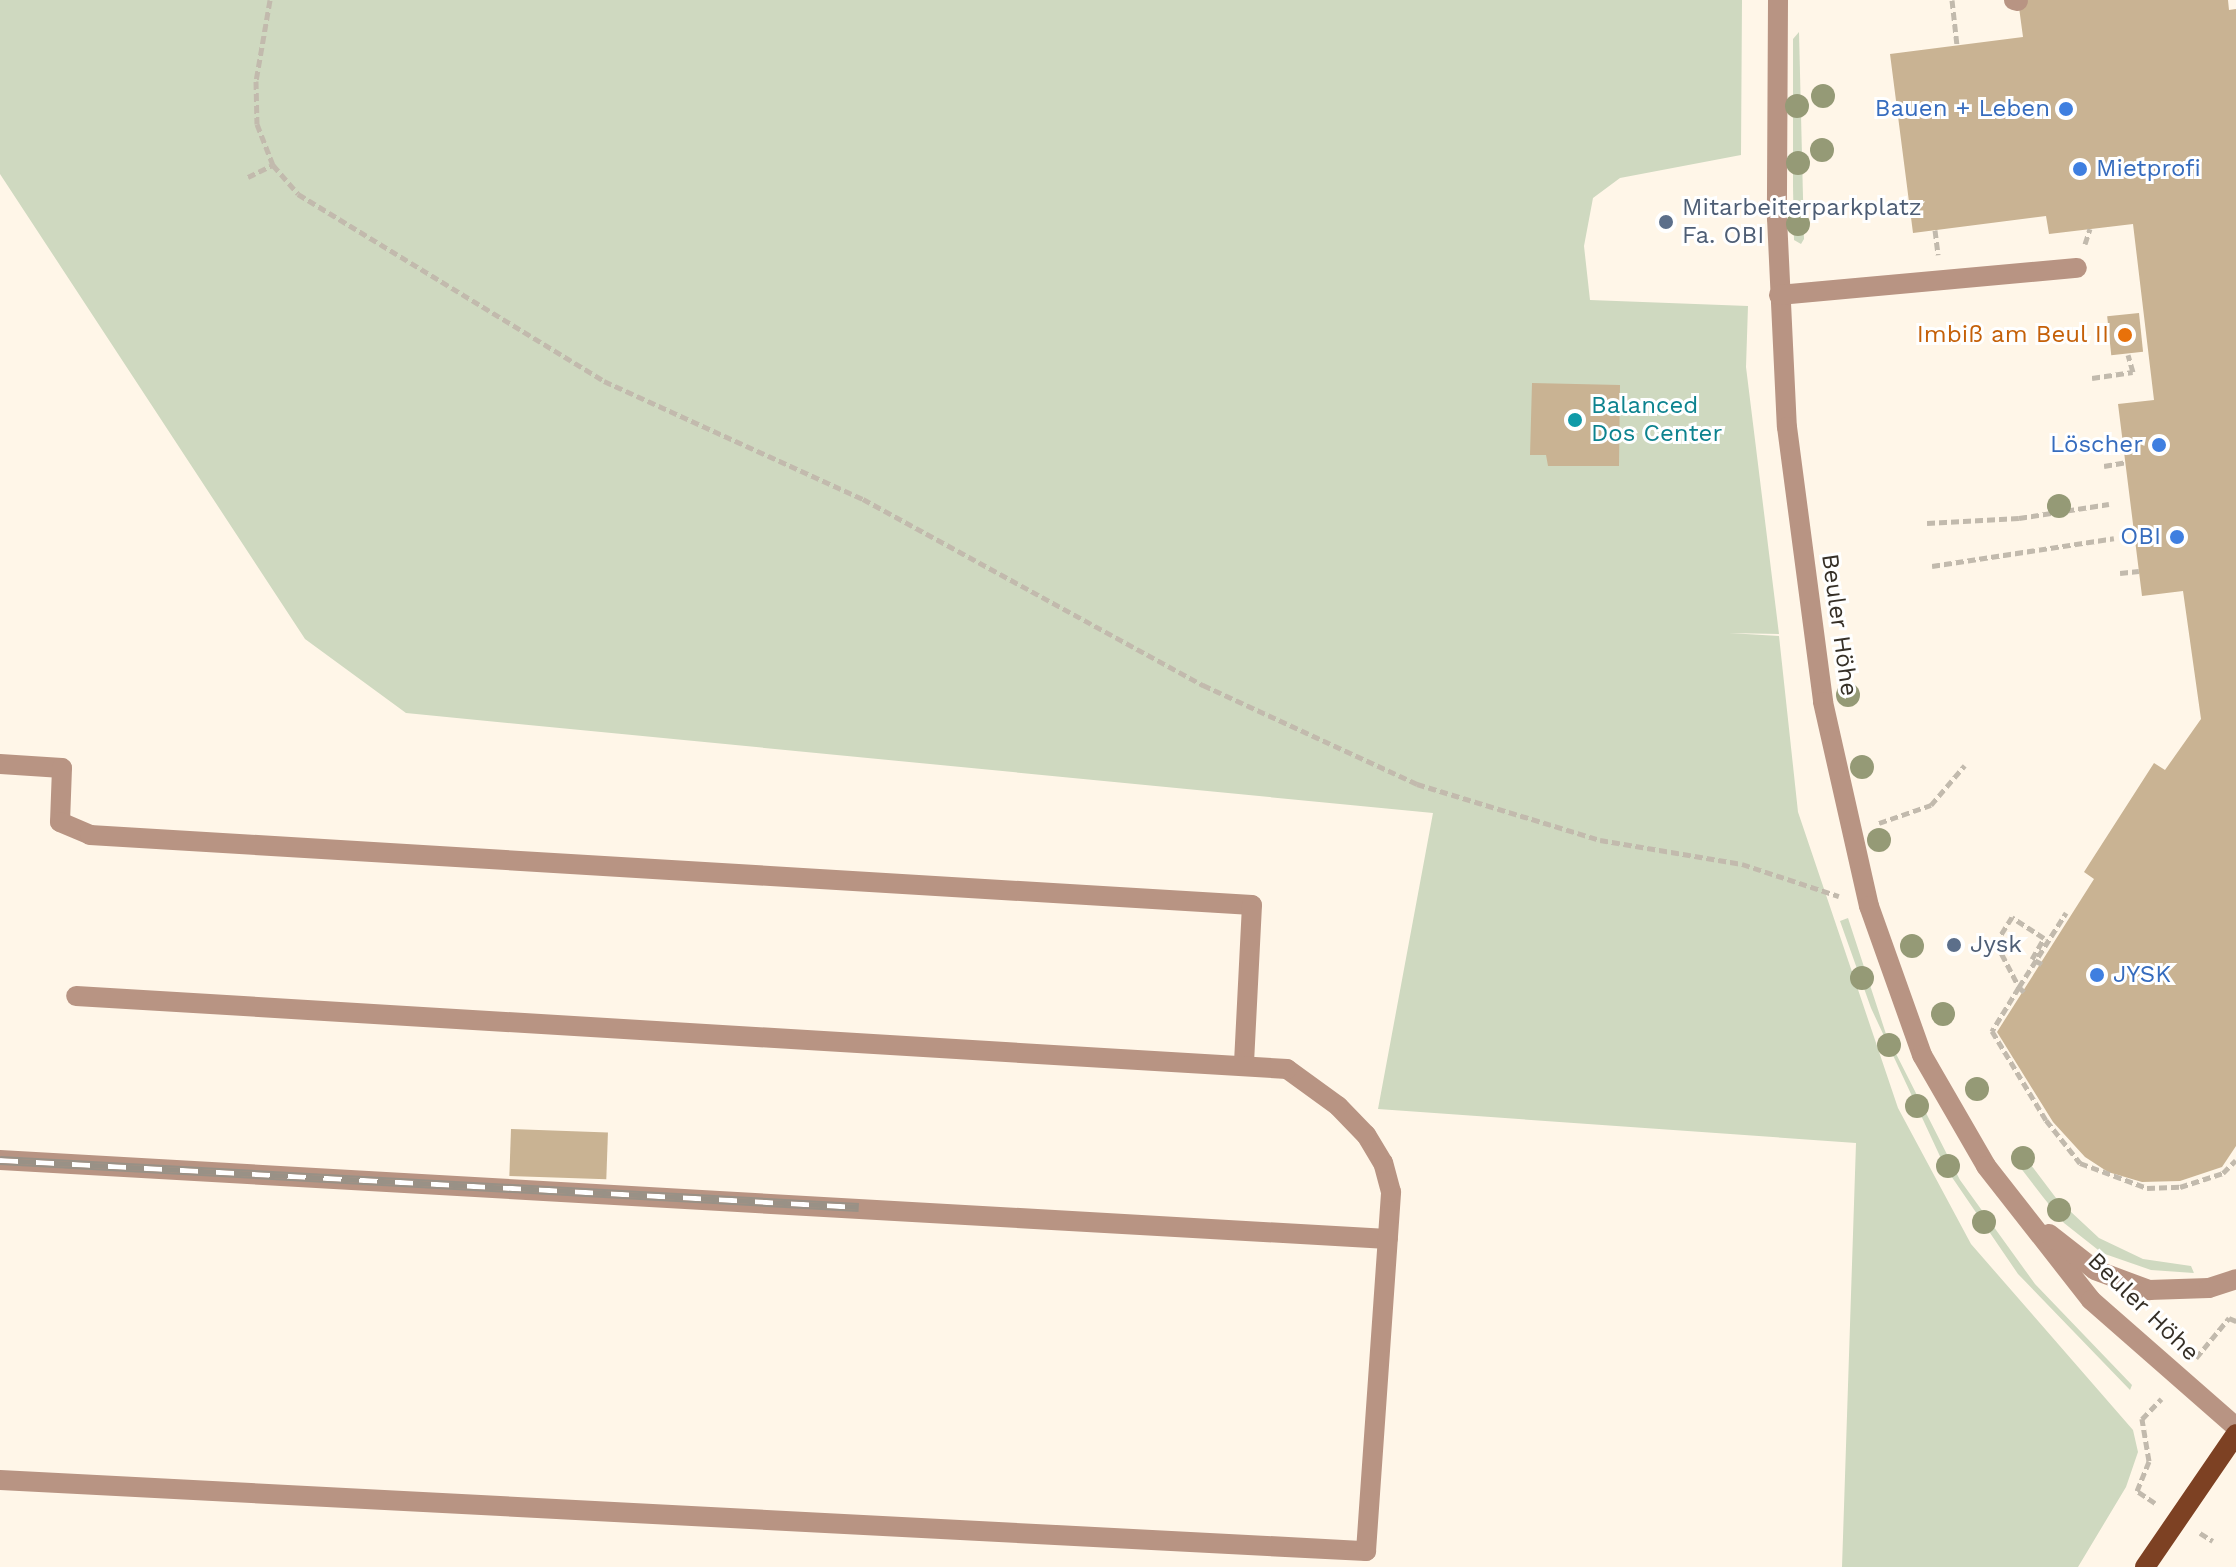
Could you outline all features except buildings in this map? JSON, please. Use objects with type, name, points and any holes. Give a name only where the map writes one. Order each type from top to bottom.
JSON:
[{"type":"main road","points":[[2145,1567],[2236,1434]]},
{"type":"street","name":"Beuler Höhe","points":[[1778,0],[1779,295],[1787,427],[1823,702],[1869,906],[1922,1055],[1953,1116],[2023,1214],[2091,1300],[2236,1427]]},
{"type":"street","points":[[1779,295],[2077,268]]},
{"type":"street","points":[[0,764],[62,768],[60,822],[90,835],[1252,905],[1244,1064]]},
{"type":"street","points":[[0,1480],[1366,1551],[1388,1239],[1389,1177],[1366,1135],[1303,1076],[1287,1069],[1244,1064],[76,996]]},
{"type":"street","points":[[0,1160],[1388,1239]]},
{"type":"street","name":"Beuler Höhe","points":[[2023,1214],[2095,1270],[2149,1290],[2209,1288],[2236,1279]]},
{"type":"path","points":[[270,0],[256,81],[257,124],[273,165],[298,194],[604,381],[863,499],[1246,705],[1417,784],[1600,840],[1742,864],[1869,906]]},
{"type":"path","points":[[1952,0],[1957,45]]},
{"type":"path","points":[[248,177],[273,165]]},
{"type":"path","points":[[2092,378],[2133,372],[2128,355]]},
{"type":"path","points":[[2104,466],[2126,462]]},
{"type":"path","points":[[1927,523],[2019,518],[2109,504]]},
{"type":"path","points":[[1932,566],[2114,538]]},
{"type":"path","points":[[2120,573],[2139,571]]},
{"type":"path","points":[[1896,817],[1931,805],[1965,765]]},
{"type":"path","points":[[2066,913],[2021,990],[1992,1031],[2046,1120],[2080,1163],[2108,1178],[2147,1188],[2180,1187],[2223,1173],[2236,1160]]},
{"type":"path","points":[[2021,990],[1996,943],[2012,917],[2044,938],[2032,959],[2042,964]]},
{"type":"path","points":[[2229,1318],[2236,1321]]},
{"type":"green space","points":[[0,0],[1742,0],[1741,155],[1620,178],[1593,198],[1584,246],[1590,300],[1748,306],[1746,367],[1779,634],[1729,633],[1779,636],[1798,812],[1898,1108],[1971,1244],[2133,1430],[2138,1452],[2126,1487],[2078,1567],[1842,1567],[1856,1143],[1378,1109],[1433,813],[406,713],[305,639],[0,174]]},
{"type":"green space","points":[[1799,32],[1804,239],[1801,244],[1794,240],[1793,186],[1793,39]]},
{"type":"green space","points":[[1848,918],[1886,1034],[1960,1180],[2035,1284],[2132,1385],[2130,1390],[2018,1274],[1945,1167],[1871,1008],[1840,921]]},
{"type":"green space","points":[[2022,1153],[2056,1198],[2099,1238],[2143,1259],[2191,1266],[2194,1273],[2151,1270],[2102,1253],[2064,1223],[2043,1197],[2013,1158]]},
{"type":"railway","points":[[0,1160],[859,1207]]},
{"type":"place","name":"Bauen + Leben","points":[[2066,109]]},
{"type":"place","name":"Mietprofi","points":[[2080,169]]},
{"type":"place","name":"Mitarbeiterparkplatz Fa. OBI","points":[[1666,222]]},
{"type":"place","name":"Imbiß am Beul II","points":[[2125,335]]},
{"type":"place","name":"Balanced Dos Center","points":[[1575,420]]},
{"type":"place","name":"Löscher","points":[[2159,445]]},
{"type":"place","name":"OBI","points":[[2177,537]]},
{"type":"place","name":"Jysk","points":[[1954,945]]},
{"type":"place","name":"JYSK","points":[[2097,975]]}]
